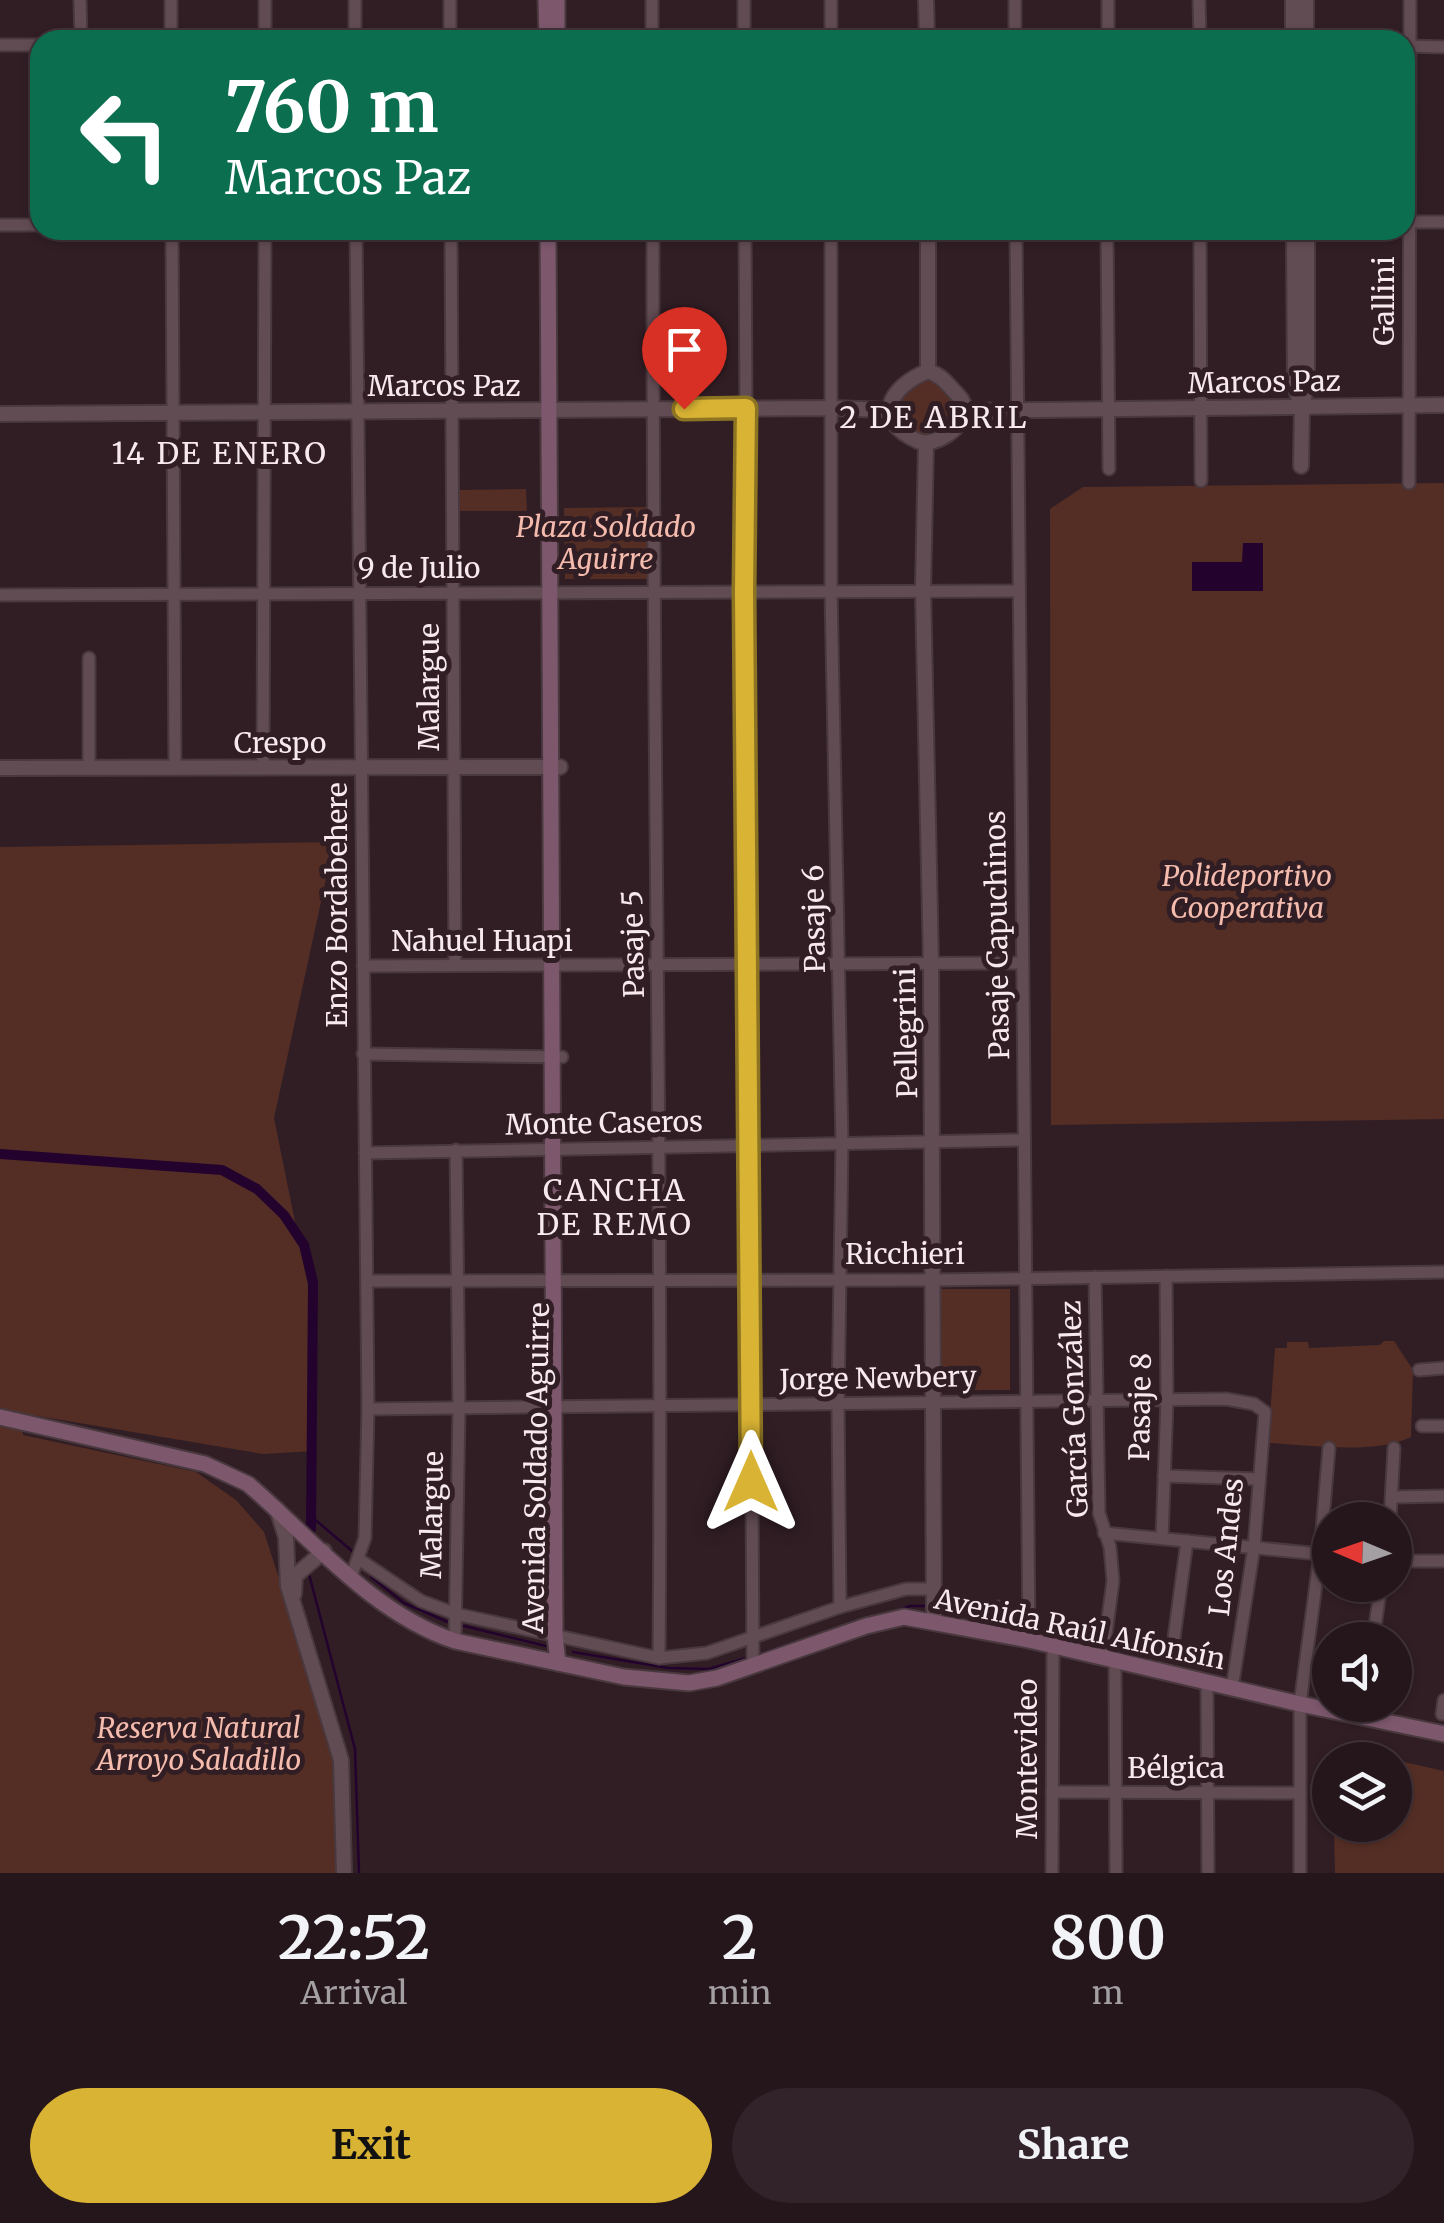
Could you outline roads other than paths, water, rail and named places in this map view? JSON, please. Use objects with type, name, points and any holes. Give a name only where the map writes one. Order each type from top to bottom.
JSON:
[{"type":"main road","points":[[546,0],[546,30]]},
{"type":"main road","points":[[557,0],[557,30]]},
{"type":"main road","name":"Avenida Soldado Aguirre","points":[[548,240],[554,410]]},
{"type":"main road","name":"Avenida Soldado Aguirre","points":[[558,240],[554,593],[559,1646]]},
{"type":"main road","name":"Avenida Raúl Alfonsín","points":[[0,1417],[204,1464],[248,1484],[408,1622],[455,1641],[559,1646],[624,1677],[675,1683],[717,1678],[904,1617],[934,1622],[997,1620],[1029,1640],[1444,1734]]},
{"type":"street","points":[[80,0],[81,30]]},
{"type":"street","points":[[171,0],[172,30]]},
{"type":"street","points":[[265,0],[265,30]]},
{"type":"street","points":[[355,0],[355,30]]},
{"type":"street","points":[[450,0],[450,30]]},
{"type":"street","points":[[652,0],[652,30]]},
{"type":"street","points":[[744,0],[744,30]]},
{"type":"street","points":[[831,0],[831,30]]},
{"type":"street","points":[[926,0],[927,30]]},
{"type":"street","points":[[1015,0],[1016,30]]},
{"type":"street","points":[[1108,0],[1108,30]]},
{"type":"street","points":[[1200,0],[1200,30]]},
{"type":"street","points":[[1293,0],[1293,30]]},
{"type":"street","points":[[1306,0],[1306,30]]},
{"type":"street","name":"Gallini","points":[[1408,30],[1410,0]]},
{"type":"street","points":[[0,45],[30,45]]},
{"type":"street","points":[[1415,46],[1444,46]]},
{"type":"street","points":[[1415,222],[1444,222]]},
{"type":"street","points":[[0,225],[30,225]]},
{"type":"street","points":[[172,240],[175,768]]},
{"type":"street","points":[[263,768],[265,240]]},
{"type":"street","name":"Enzo Bordabehere","points":[[351,1576],[365,1538],[368,1409],[356,240]]},
{"type":"street","name":"Malargue","points":[[451,240],[455,964]]},
{"type":"street","name":"Pasaje 5","points":[[653,240],[652,592],[660,1148],[659,1658]]},
{"type":"street","points":[[745,240],[744,592],[753,1666]]},
{"type":"street","name":"Pasaje 6","points":[[831,240],[831,592],[841,964],[840,1607]]},
{"type":"street","points":[[928,240],[928,371]]},
{"type":"street","name":"Pasaje Capuchinos","points":[[1016,240],[1029,1640]]},
{"type":"street","points":[[1108,240],[1109,469]]},
{"type":"street","points":[[1200,240],[1201,481]]},
{"type":"street","points":[[1294,240],[1294,386],[1302,407]]},
{"type":"street","points":[[1301,466],[1302,407],[1307,386],[1307,240]]},
{"type":"street","name":"Gallini","points":[[1407,240],[1408,483]]},
{"type":"street","points":[[928,371],[944,378],[963,401],[965,411],[963,419],[938,441],[926,444],[890,420],[887,410],[890,401],[928,371]]},
{"type":"street","name":"Marcos Paz","points":[[965,411],[1444,406]]},
{"type":"street","name":"Marcos Paz","points":[[0,414],[887,410]]},
{"type":"street","name":"Pellegrini","points":[[926,444],[923,591],[931,963],[934,1622]]},
{"type":"street","name":"9 de Julio","points":[[0,595],[1018,591]]},
{"type":"street","points":[[89,658],[90,768]]},
{"type":"street","name":"Crespo","points":[[0,768],[555,767]]},
{"type":"street","name":"Nahuel Huapi","points":[[363,966],[1022,962]]},
{"type":"street","points":[[363,1054],[557,1057]]},
{"type":"street","name":"Monte Caseros","points":[[364,1153],[1024,1140]]},
{"type":"street","name":"Malargue","points":[[455,1641],[459,1408],[456,1150]]},
{"type":"street","name":"Ricchieri","points":[[366,1281],[934,1280],[1444,1272]]},
{"type":"street","name":"Pasaje 8","points":[[1162,1538],[1166,1276]]},
{"type":"street","name":"García González","points":[[1095,1277],[1099,1513],[1110,1547],[1113,1582],[1109,1657],[1116,1873]]},
{"type":"street","points":[[1418,1370],[1444,1368]]},
{"type":"street","name":"Jorge Newbery","points":[[368,1409],[1226,1399],[1254,1404],[1265,1412]]},
{"type":"street","name":"Los Andes","points":[[1232,1688],[1254,1548],[1265,1412]]},
{"type":"street","points":[[1422,1426],[1444,1426]]},
{"type":"street","points":[[1327,1502],[1329,1448]]},
{"type":"street","points":[[1393,1502],[1394,1448]]},
{"type":"street","points":[[1164,1476],[1259,1478]]},
{"type":"street","points":[[1394,1497],[1444,1496]]},
{"type":"street","points":[[277,1509],[286,1549],[285,1566],[341,1760],[344,1873]]},
{"type":"street","points":[[1104,1533],[1312,1553]]},
{"type":"street","points":[[286,1549],[301,1541],[318,1546],[295,1576],[294,1600]]},
{"type":"street","points":[[1172,1653],[1188,1541]]},
{"type":"street","points":[[360,1560],[421,1601],[456,1614],[559,1646],[659,1658],[693,1656],[906,1589],[934,1590]]},
{"type":"street","points":[[1412,1561],[1444,1561]]},
{"type":"street","points":[[1300,1873],[1300,1704],[1317,1602]]},
{"type":"street","name":"Montevideo","points":[[1052,1873],[1053,1645]]},
{"type":"street","points":[[1207,1682],[1208,1873]]},
{"type":"street","points":[[1442,1714],[1444,1700]]},
{"type":"street","name":"Bélgica","points":[[1052,1792],[1300,1793]]},
{"type":"waterway","points":[[0,1154],[222,1170],[257,1189],[284,1215],[304,1245],[313,1282],[311,1529]]},
{"type":"waterway","points":[[312,1517],[352,1551]]},
{"type":"waterway","points":[[309,1574],[355,1749],[359,1873]]},
{"type":"waterway","points":[[371,1577],[404,1603],[450,1623]]},
{"type":"waterway","points":[[887,1614],[910,1606],[928,1606]]},
{"type":"waterway","points":[[944,1609],[990,1618]]},
{"type":"waterway","points":[[1003,1621],[1021,1624]]},
{"type":"waterway","points":[[464,1626],[546,1646]]},
{"type":"waterway","points":[[1036,1628],[1099,1641]]},
{"type":"waterway","points":[[760,1654],[793,1643]]},
{"type":"waterway","points":[[573,1652],[668,1668],[709,1669],[746,1658]]},
{"type":"district","name":"2 DE ABRIL","points":[[934,417]]},
{"type":"district","name":"14 DE ENERO","points":[[220,453]]},
{"type":"district","name":"CANCHA DE REMO","points":[[615,1207]]},
{"type":"park label","name":"Plaza Soldado Aguirre","points":[[606,543]]},
{"type":"park label","name":"Polideportivo Cooperativa","points":[[1247,892]]},
{"type":"park label","name":"Reserva Natural Arroyo Saladillo","points":[[199,1744]]}]
